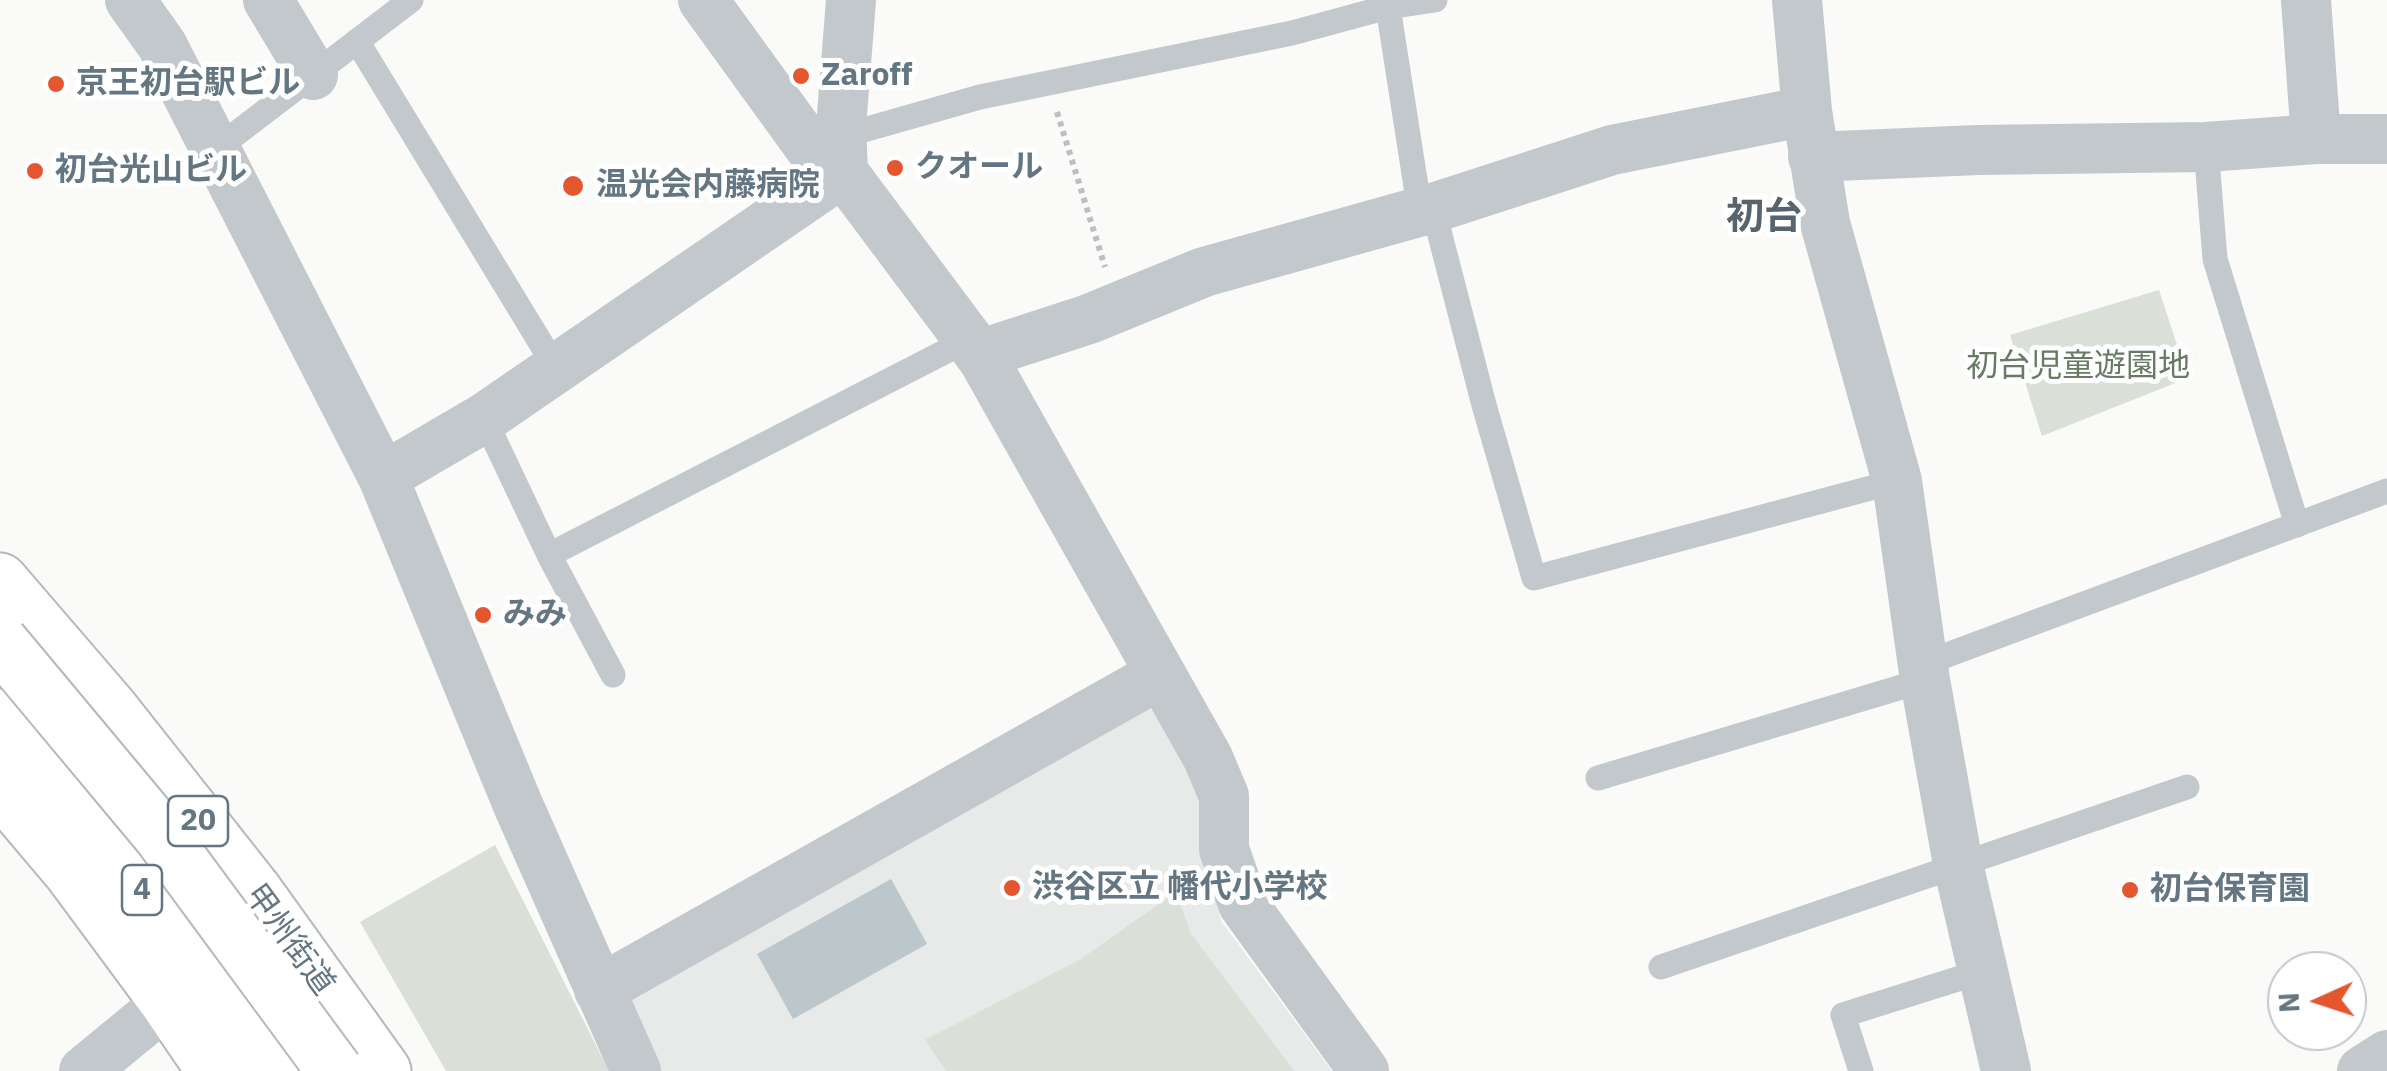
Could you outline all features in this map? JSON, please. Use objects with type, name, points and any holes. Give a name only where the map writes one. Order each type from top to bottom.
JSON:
[{"type":"highway","name":"甲州街道","points":[[0,580],[254,891],[383,1071]]},
{"type":"highway","name":"4","points":[[0,642],[162,835],[331,1071]]},
{"type":"highway","points":[[110,710],[179,814],[331,1071]]},
{"type":"highway","name":"4","points":[[0,717],[122,863],[209,978],[272,1071]]},
{"type":"highway","points":[[0,787],[70,871],[215,1071]]},
{"type":"street","points":[[130,0],[162,44],[383,477],[518,805],[636,1071]]},
{"type":"street","points":[[268,0],[313,74]]},
{"type":"street","points":[[703,0],[811,148],[842,150]]},
{"type":"street","points":[[851,0],[842,150],[975,350],[1218,779],[1224,796],[1224,849],[1242,904],[1364,1071]]},
{"type":"street","points":[[1798,0],[1810,134],[1825,223],[1897,481],[1924,672],[1958,864],[2006,1071]]},
{"type":"street","points":[[2306,0],[2316,138]]},
{"type":"street","points":[[975,350],[1000,348],[1204,272],[1427,210],[1612,150],[1810,134],[1978,150],[2206,147],[2316,138],[2387,139]]},
{"type":"street","points":[[383,477],[484,418],[556,368],[842,150]]},
{"type":"street","points":[[599,990],[1159,675]]},
{"type":"street","points":[[84,1071],[168,1002]]},
{"type":"street","points":[[2362,1071],[2387,1055]]},
{"type":"lane","points":[[216,148],[411,0]]},
{"type":"lane","points":[[842,150],[860,131],[980,97],[1292,34],[1388,7],[1436,0]]},
{"type":"lane","points":[[1388,7],[1427,210],[1534,578],[1897,481]]},
{"type":"lane","points":[[357,41],[556,368]]},
{"type":"lane","points":[[2206,147],[2215,259],[2297,525]]},
{"type":"lane","points":[[550,555],[975,350]]},
{"type":"lane","points":[[484,418],[612,675]]},
{"type":"lane","points":[[1598,778],[1924,672],[2387,491]]},
{"type":"lane","points":[[1661,967],[2187,786]]},
{"type":"lane","points":[[1861,1071],[1843,1016],[1983,971]]},
{"type":"path","points":[[1048,84],[1118,306]]},
{"type":"shaded area","name":"渋谷区立 幡代小学校","points":[[1142,707],[1159,711],[1204,801],[1205,854],[1221,921],[1332,1071],[652,1071],[617,993]]},
{"type":"shaded area","points":[[891,879],[927,944],[793,1019],[757,954]]},
{"type":"green space","name":"初台児童遊園地","points":[[2159,290],[2188,378],[2042,436],[2010,335]]},
{"type":"green space","points":[[495,845],[609,1071],[446,1071],[360,922]]},
{"type":"green space","points":[[1176,892],[1191,934],[1294,1071],[946,1071],[925,1040],[1081,959]]},
{"type":"place","name":"Zaroff","points":[[801,76]]},
{"type":"place","name":"京王初台駅ビル","points":[[56,84]]},
{"type":"place","name":"クオール","points":[[895,168]]},
{"type":"place","name":"初台光山ビル","points":[[35,171]]},
{"type":"place","name":"温光会内藤病院","points":[[573,186]]},
{"type":"place","name":"みみ","points":[[483,615]]},
{"type":"place","name":"渋谷区立 幡代小学校","points":[[1012,888]]},
{"type":"place","name":"初台保育園","points":[[2130,890]]},
{"type":"district","name":"初台","points":[[1764,218]]}]
